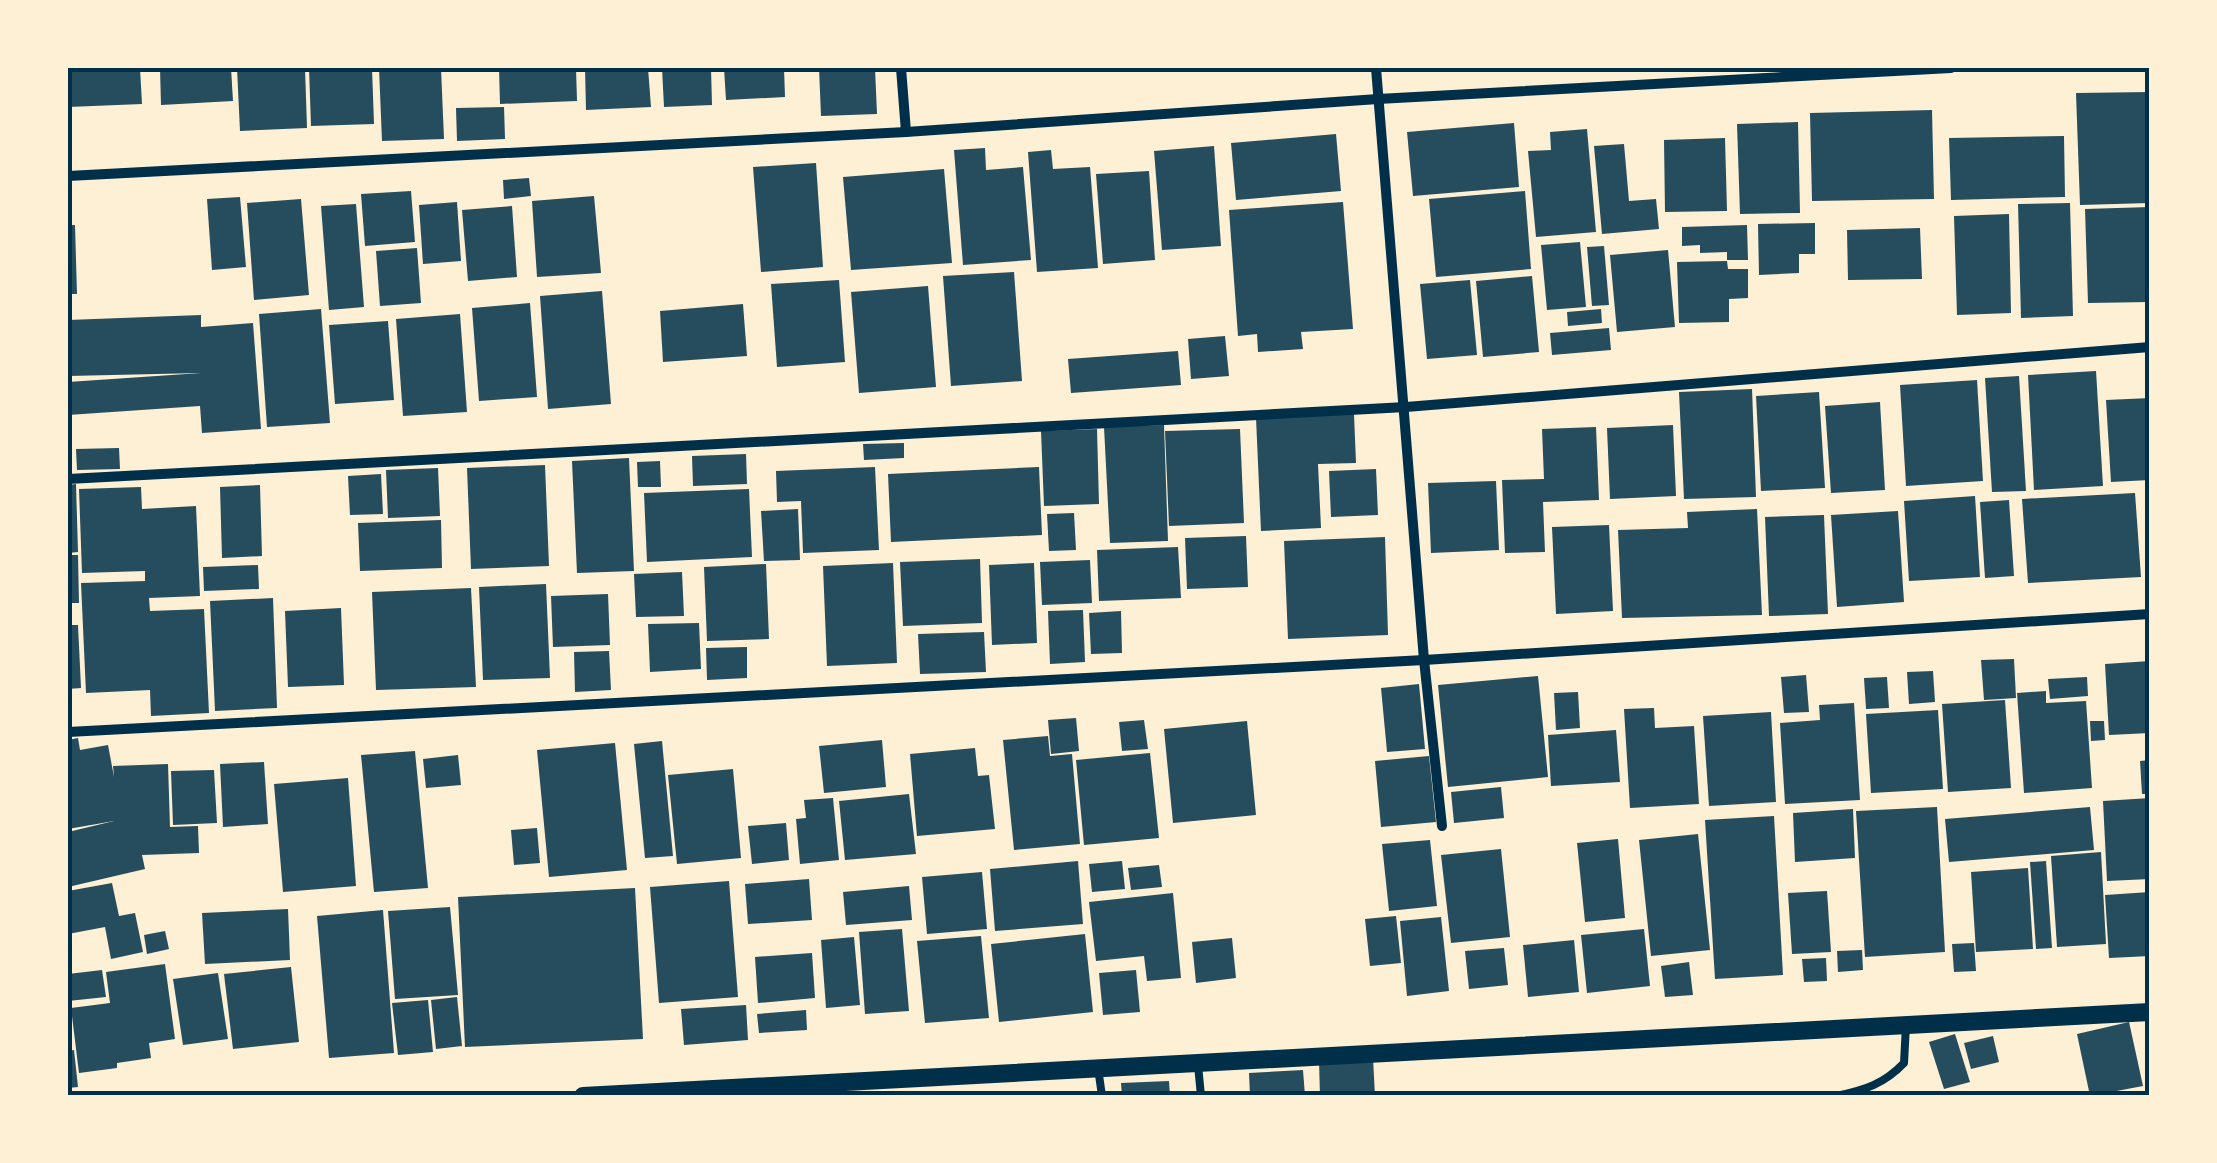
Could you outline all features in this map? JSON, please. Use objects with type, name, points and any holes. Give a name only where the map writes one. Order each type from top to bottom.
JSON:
[{"type":"street","points":[[901,68],[906,132]]},
{"type":"street","points":[[1376,68],[1424,660],[1442,826]]},
{"type":"street","points":[[68,176],[906,132],[1378,99],[1952,68]]},
{"type":"street","points":[[68,480],[1406,407],[2150,347]]},
{"type":"street","points":[[68,732],[1424,660],[2150,614]]},
{"type":"street","points":[[583,1096],[2150,1012]]},
{"type":"lane","points":[[1836,1096],[1864,1091],[1887,1081],[1904,1063],[1906,1025]]},
{"type":"lane","points":[[1198,1063],[1201,1096]]},
{"type":"lane","points":[[1098,1068],[1102,1096]]},
{"type":"building","points":[[68,68],[140,68],[142,104],[68,107]]},
{"type":"building","points":[[160,68],[231,68],[233,101],[161,105]]},
{"type":"building","points":[[237,68],[305,68],[307,128],[240,131]]},
{"type":"building","points":[[309,68],[372,68],[374,124],[311,126]]},
{"type":"building","points":[[379,68],[441,68],[444,139],[382,141]]},
{"type":"building","points":[[499,68],[576,68],[577,101],[500,104]]},
{"type":"building","points":[[585,68],[648,68],[651,107],[586,110]]},
{"type":"building","points":[[662,68],[711,68],[712,105],[664,107]]},
{"type":"building","points":[[724,68],[784,68],[785,97],[726,100]]},
{"type":"building","points":[[819,68],[875,68],[877,114],[821,116]]},
{"type":"building","points":[[2150,92],[2150,203],[2080,205],[2076,93]]},
{"type":"building","points":[[504,107],[505,139],[457,141],[456,108]]},
{"type":"building","points":[[1932,110],[1934,199],[1812,201],[1810,113]]},
{"type":"building","points":[[1798,122],[1800,213],[1740,214],[1737,124]]},
{"type":"building","points":[[1514,123],[1519,187],[1413,196],[1407,132]]},
{"type":"building","points":[[1587,129],[1596,232],[1536,237],[1528,151],[1551,150],[1550,132]]},
{"type":"building","points":[[1336,134],[1341,191],[1236,200],[1231,143]]},
{"type":"building","points":[[2064,136],[2065,197],[1951,200],[1949,138]]},
{"type":"building","points":[[1725,138],[1727,211],[1665,212],[1664,140]]},
{"type":"building","points":[[1624,144],[1629,201],[1656,199],[1659,229],[1602,234],[1594,146]]},
{"type":"building","points":[[1214,146],[1221,246],[1162,250],[1154,151]]},
{"type":"building","points":[[985,148],[986,170],[1023,167],[1031,260],[963,265],[954,150]]},
{"type":"building","points":[[1051,150],[1053,169],[1090,167],[1098,268],[1037,272],[1028,152]]},
{"type":"building","points":[[816,163],[823,267],[761,272],[753,167]]},
{"type":"building","points":[[944,169],[952,263],[851,270],[843,177]]},
{"type":"building","points":[[1149,171],[1155,260],[1103,264],[1096,174]]},
{"type":"building","points":[[529,178],[531,196],[504,199],[503,180]]},
{"type":"building","points":[[411,191],[415,242],[365,246],[361,194]]},
{"type":"building","points":[[1525,191],[1531,269],[1436,277],[1429,199]]},
{"type":"building","points":[[594,196],[601,273],[537,277],[532,201]]},
{"type":"building","points":[[240,197],[246,267],[212,270],[207,199]]},
{"type":"building","points":[[301,199],[309,295],[254,300],[247,203]]},
{"type":"building","points":[[457,202],[461,261],[423,264],[419,205]]},
{"type":"building","points":[[1343,202],[1353,329],[1301,332],[1303,349],[1258,352],[1257,334],[1238,336],[1229,210]]},
{"type":"building","points":[[2070,203],[2073,316],[2021,318],[2018,204]]},
{"type":"building","points":[[356,204],[364,307],[329,310],[321,206]]},
{"type":"building","points":[[512,206],[517,277],[468,281],[462,210]]},
{"type":"building","points":[[2150,207],[2150,302],[2088,303],[2085,209]]},
{"type":"building","points":[[2009,214],[2011,313],[1957,315],[1954,216]]},
{"type":"building","points":[[1815,223],[1815,254],[1799,254],[1799,273],[1759,275],[1758,224]]},
{"type":"building","points":[[68,225],[75,225],[77,294],[68,294]]},
{"type":"building","points":[[1747,225],[1748,260],[1727,260],[1727,252],[1700,253],[1700,245],[1682,246],[1682,227]]},
{"type":"building","points":[[1920,228],[1922,279],[1848,280],[1847,230]]},
{"type":"building","points":[[1580,242],[1586,307],[1547,310],[1541,245]]},
{"type":"building","points":[[1604,246],[1609,305],[1592,306],[1587,247]]},
{"type":"building","points":[[417,248],[421,303],[380,306],[376,251]]},
{"type":"building","points":[[1668,250],[1675,327],[1617,332],[1610,255]]},
{"type":"building","points":[[1727,261],[1728,269],[1748,269],[1748,298],[1729,299],[1729,322],[1679,323],[1677,262]]},
{"type":"building","points":[[1014,272],[1022,381],[951,386],[943,276]]},
{"type":"building","points":[[1532,276],[1539,352],[1483,357],[1476,281]]},
{"type":"building","points":[[839,280],[845,362],[777,367],[771,284]]},
{"type":"building","points":[[1470,280],[1477,355],[1427,359],[1420,284]]},
{"type":"building","points":[[928,286],[936,387],[859,393],[851,292]]},
{"type":"building","points":[[602,291],[611,404],[548,409],[540,296]]},
{"type":"building","points":[[530,303],[537,397],[479,401],[472,308]]},
{"type":"building","points":[[743,304],[747,356],[663,362],[660,311]]},
{"type":"building","points":[[321,309],[330,423],[267,427],[259,314]]},
{"type":"building","points":[[1601,309],[1602,323],[1568,326],[1567,312]]},
{"type":"building","points":[[460,314],[467,412],[403,416],[396,319]]},
{"type":"building","points":[[201,315],[201,327],[253,323],[261,429],[202,433],[200,406],[68,415],[68,382],[201,373],[68,376],[68,320]]},
{"type":"building","points":[[388,321],[394,400],[335,404],[329,325]]},
{"type":"building","points":[[1609,328],[1611,350],[1552,355],[1550,333]]},
{"type":"building","points":[[1225,336],[1229,376],[1191,379],[1188,339]]},
{"type":"building","points":[[1178,351],[1181,385],[1071,393],[1068,359]]},
{"type":"building","points":[[2096,371],[2103,486],[2034,490],[2028,375]]},
{"type":"building","points":[[2019,376],[2026,491],[1992,492],[1985,378]]},
{"type":"building","points":[[1977,380],[1983,481],[1906,486],[1900,385]]},
{"type":"building","points":[[1752,389],[1756,497],[1684,499],[1679,392]]},
{"type":"building","points":[[1819,392],[1825,488],[1761,491],[1756,396]]},
{"type":"building","points":[[2150,398],[2150,480],[2111,482],[2106,400]]},
{"type":"building","points":[[1880,402],[1885,490],[1831,493],[1825,406]]},
{"type":"building","points":[[1354,414],[1356,463],[1318,464],[1321,528],[1261,531],[1256,418]]},
{"type":"building","points":[[1164,425],[1168,541],[1110,543],[1104,427]]},
{"type":"building","points":[[1673,425],[1676,496],[1610,499],[1607,428]]},
{"type":"building","points":[[1596,427],[1599,500],[1543,502],[1545,552],[1505,553],[1502,480],[1544,479],[1542,429]]},
{"type":"building","points":[[1097,429],[1099,504],[1044,506],[1041,431]]},
{"type":"building","points":[[1240,429],[1244,523],[1169,526],[1165,431]]},
{"type":"building","points":[[904,443],[904,458],[864,460],[863,444]]},
{"type":"building","points":[[119,448],[120,469],[77,470],[76,449]]},
{"type":"building","points":[[746,454],[747,484],[693,486],[692,456]]},
{"type":"building","points":[[629,458],[634,571],[577,573],[572,461]]},
{"type":"building","points":[[660,461],[661,487],[638,487],[637,462]]},
{"type":"building","points":[[545,465],[549,566],[471,569],[467,468]]},
{"type":"building","points":[[875,467],[879,550],[803,553],[801,501],[777,502],[776,471]]},
{"type":"building","points":[[1039,467],[1042,535],[891,542],[888,474]]},
{"type":"building","points":[[438,468],[440,516],[388,518],[386,470]]},
{"type":"building","points":[[1376,469],[1378,515],[1331,517],[1329,471]]},
{"type":"building","points":[[381,474],[383,514],[350,515],[348,476]]},
{"type":"building","points":[[1496,481],[1499,550],[1431,553],[1428,483]]},
{"type":"building","points":[[76,484],[78,552],[68,553],[68,485]]},
{"type":"building","points":[[260,485],[262,556],[222,558],[220,487]]},
{"type":"building","points":[[141,487],[142,509],[196,506],[200,596],[149,598],[150,611],[204,609],[209,713],[151,716],[150,690],[86,693],[81,583],[145,581],[145,571],[82,573],[79,489]]},
{"type":"building","points":[[749,489],[752,557],[647,562],[644,493]]},
{"type":"building","points":[[2135,493],[2141,577],[2028,583],[2022,499]]},
{"type":"building","points":[[1975,496],[1980,577],[1909,581],[1904,501]]},
{"type":"building","points":[[2009,500],[2014,576],[1985,578],[1980,502]]},
{"type":"building","points":[[798,509],[800,560],[764,561],[761,511]]},
{"type":"building","points":[[1757,509],[1762,615],[1622,618],[1618,530],[1688,528],[1687,512]]},
{"type":"building","points":[[1898,511],[1904,602],[1837,607],[1831,515]]},
{"type":"building","points":[[1074,513],[1076,550],[1049,551],[1047,514]]},
{"type":"building","points":[[1824,515],[1828,614],[1769,616],[1765,517]]},
{"type":"building","points":[[441,520],[442,568],[360,571],[358,523]]},
{"type":"building","points":[[1609,525],[1613,611],[1556,614],[1552,527]]},
{"type":"building","points":[[1246,536],[1248,587],[1187,589],[1185,538]]},
{"type":"building","points":[[1385,537],[1388,635],[1288,639],[1284,541]]},
{"type":"building","points":[[1178,547],[1181,598],[1099,601],[1097,550]]},
{"type":"building","points":[[68,555],[78,555],[79,603],[68,603]]},
{"type":"building","points":[[980,559],[982,623],[903,626],[900,562]]},
{"type":"building","points":[[1090,560],[1092,603],[1042,605],[1040,562]]},
{"type":"building","points":[[893,563],[897,663],[827,666],[823,566]]},
{"type":"building","points":[[1034,563],[1037,643],[992,645],[989,565]]},
{"type":"building","points":[[766,564],[769,639],[707,641],[704,567]]},
{"type":"building","points":[[258,565],[259,589],[204,591],[203,567]]},
{"type":"building","points":[[682,572],[684,616],[636,617],[634,574]]},
{"type":"building","points":[[546,584],[550,678],[483,680],[479,587]]},
{"type":"building","points":[[471,588],[476,687],[376,690],[372,592]]},
{"type":"building","points":[[608,594],[610,645],[553,647],[551,596]]},
{"type":"building","points":[[273,598],[277,708],[215,711],[210,601]]},
{"type":"building","points":[[341,608],[344,685],[288,687],[285,611]]},
{"type":"building","points":[[1083,610],[1085,662],[1050,664],[1048,611]]},
{"type":"building","points":[[1121,611],[1122,653],[1091,654],[1089,613]]},
{"type":"building","points":[[699,623],[701,669],[650,672],[648,624]]},
{"type":"building","points":[[68,625],[78,625],[81,688],[68,689]]},
{"type":"building","points":[[984,632],[986,672],[920,674],[918,634]]},
{"type":"building","points":[[747,647],[747,678],[707,680],[706,648]]},
{"type":"building","points":[[609,651],[611,690],[575,692],[574,652]]},
{"type":"building","points":[[2014,659],[2016,698],[1984,700],[1981,660]]},
{"type":"building","points":[[2150,661],[2150,733],[2109,735],[2105,664]]},
{"type":"building","points":[[1933,671],[1935,702],[1909,704],[1907,672]]},
{"type":"building","points":[[1806,675],[1809,712],[1784,713],[1781,677]]},
{"type":"building","points":[[1538,676],[1548,777],[1448,787],[1438,685]]},
{"type":"building","points":[[1887,677],[1889,708],[1866,709],[1864,678]]},
{"type":"building","points":[[2087,677],[2088,696],[2050,699],[2048,679]]},
{"type":"building","points":[[1419,684],[1425,749],[1387,752],[1381,688]]},
{"type":"building","points":[[2046,691],[2046,703],[2086,701],[2092,788],[2024,793],[2017,693]]},
{"type":"building","points":[[1578,692],[1580,728],[1556,730],[1554,693]]},
{"type":"building","points":[[2005,700],[2011,788],[1948,792],[1942,704]]},
{"type":"building","points":[[1854,703],[1860,800],[1785,804],[1780,723],[1820,720],[1819,705]]},
{"type":"building","points":[[1654,708],[1655,728],[1694,726],[1699,804],[1630,808],[1624,709]]},
{"type":"building","points":[[1938,710],[1943,789],[1871,793],[1866,714]]},
{"type":"building","points":[[1771,712],[1776,802],[1709,806],[1703,716]]},
{"type":"building","points":[[1076,718],[1079,751],[1051,754],[1048,720]]},
{"type":"building","points":[[1144,720],[1148,749],[1122,751],[1119,722]]},
{"type":"building","points":[[1247,721],[1256,815],[1173,823],[1164,729]]},
{"type":"building","points":[[2090,721],[2104,721],[2105,740],[2091,741]]},
{"type":"building","points":[[1616,730],[1620,782],[1551,786],[1548,735]]},
{"type":"building","points":[[1048,736],[1050,756],[1072,754],[1080,844],[1014,850],[1003,740]]},
{"type":"building","points":[[78,738],[80,750],[108,745],[114,777],[113,766],[168,764],[170,827],[198,826],[199,853],[142,855],[145,869],[68,887],[68,832],[114,821],[68,829],[68,740]]},
{"type":"building","points":[[882,740],[886,787],[824,793],[819,746]]},
{"type":"building","points":[[662,741],[673,856],[645,858],[634,744]]},
{"type":"building","points":[[615,743],[627,870],[549,877],[537,750]]},
{"type":"building","points":[[975,748],[978,776],[989,775],[995,829],[917,836],[910,754]]},
{"type":"building","points":[[415,751],[428,888],[374,892],[361,755]]},
{"type":"building","points":[[1150,753],[1159,838],[1084,845],[1076,760]]},
{"type":"building","points":[[458,755],[461,785],[426,788],[423,759]]},
{"type":"building","points":[[1429,756],[1436,822],[1381,827],[1375,761]]},
{"type":"building","points":[[2150,760],[2150,794],[2142,794],[2140,761]]},
{"type":"building","points":[[264,762],[268,824],[223,827],[220,764]]},
{"type":"building","points":[[733,769],[741,858],[677,864],[668,775]]},
{"type":"building","points":[[214,770],[217,823],[173,825],[171,771]]},
{"type":"building","points":[[348,778],[356,886],[283,892],[274,784]]},
{"type":"building","points":[[1501,787],[1504,818],[1454,823],[1451,792]]},
{"type":"building","points":[[909,794],[916,854],[845,860],[839,801]]},
{"type":"building","points":[[833,798],[839,860],[800,864],[796,819],[806,818],[804,800]]},
{"type":"building","points":[[2150,798],[2150,879],[2107,881],[2103,801]]},
{"type":"building","points":[[1937,807],[1945,952],[1865,957],[1856,811]]},
{"type":"building","points":[[2090,807],[2094,850],[1949,862],[1945,819]]},
{"type":"building","points":[[1853,809],[1855,858],[1795,862],[1793,813]]},
{"type":"building","points":[[1774,816],[1783,975],[1715,979],[1705,820]]},
{"type":"building","points":[[786,823],[789,860],[752,864],[748,826]]},
{"type":"building","points":[[537,828],[540,863],[514,865],[511,830]]},
{"type":"building","points":[[1698,834],[1710,950],[1651,956],[1639,840]]},
{"type":"building","points":[[1618,839],[1625,918],[1585,922],[1577,843]]},
{"type":"building","points":[[1430,840],[1437,906],[1389,911],[1382,844]]},
{"type":"building","points":[[1501,849],[1510,937],[1451,943],[1441,855]]},
{"type":"building","points":[[2101,852],[2106,944],[2057,947],[2051,856]]},
{"type":"building","points":[[1078,861],[1083,924],[995,931],[990,869]]},
{"type":"building","points":[[1122,861],[1125,889],[1092,892],[1089,864]]},
{"type":"building","points":[[2046,861],[2052,948],[2036,949],[2030,862]]},
{"type":"building","points":[[1159,865],[1162,887],[1131,890],[1128,868]]},
{"type":"building","points":[[2028,868],[2033,949],[1976,952],[1971,872]]},
{"type":"building","points":[[982,872],[987,929],[927,934],[922,877]]},
{"type":"building","points":[[809,879],[812,920],[748,924],[745,884]]},
{"type":"building","points":[[729,881],[738,997],[659,1003],[650,887]]},
{"type":"building","points":[[112,883],[119,916],[135,913],[143,952],[111,959],[105,927],[68,934],[68,891]]},
{"type":"building","points":[[909,886],[912,920],[846,925],[843,892]]},
{"type":"building","points":[[635,888],[643,1039],[465,1047],[458,897]]},
{"type":"building","points":[[1827,891],[1831,952],[1792,954],[1788,893]]},
{"type":"building","points":[[2150,892],[2150,956],[2109,958],[2105,895]]},
{"type":"building","points":[[1173,893],[1181,978],[1147,981],[1144,956],[1096,961],[1089,902]]},
{"type":"building","points":[[450,907],[458,995],[395,999],[388,911]]},
{"type":"building","points":[[288,909],[290,960],[205,964],[202,913]]},
{"type":"building","points":[[383,910],[394,1053],[329,1058],[317,916]]},
{"type":"building","points":[[1396,916],[1401,963],[1370,966],[1365,919]]},
{"type":"building","points":[[1441,917],[1449,991],[1407,996],[1400,921]]},
{"type":"building","points":[[902,929],[909,1011],[865,1014],[859,932]]},
{"type":"building","points":[[1644,929],[1650,986],[1587,993],[1581,935]]},
{"type":"building","points":[[165,931],[169,949],[147,954],[144,935]]},
{"type":"building","points":[[1085,934],[1093,1012],[999,1022],[991,944]]},
{"type":"building","points":[[981,936],[989,1018],[925,1023],[917,941]]},
{"type":"building","points":[[854,937],[860,1005],[826,1008],[821,940]]},
{"type":"building","points":[[1232,938],[1236,978],[1196,983],[1192,942]]},
{"type":"building","points":[[1574,940],[1579,992],[1528,997],[1523,945]]},
{"type":"building","points":[[1974,943],[1976,971],[1954,972],[1952,944]]},
{"type":"building","points":[[1504,948],[1508,985],[1469,989],[1465,951]]},
{"type":"building","points":[[1862,950],[1863,970],[1838,972],[1837,951]]},
{"type":"building","points":[[812,953],[815,998],[758,1003],[755,957]]},
{"type":"building","points":[[1826,958],[1827,981],[1804,982],[1802,959]]},
{"type":"building","points":[[1689,962],[1693,995],[1665,997],[1661,966]]},
{"type":"building","points":[[165,964],[175,1039],[149,1043],[151,1058],[79,1073],[71,1008],[110,1003],[106,972]]},
{"type":"building","points":[[291,967],[299,1042],[233,1049],[224,974]]},
{"type":"building","points":[[102,970],[106,997],[68,1001],[68,974]]},
{"type":"building","points":[[1136,970],[1140,1012],[1103,1015],[1099,973]]},
{"type":"building","points":[[218,973],[228,1039],[183,1045],[173,979]]},
{"type":"building","points":[[457,997],[462,1046],[436,1049],[431,1000]]},
{"type":"building","points":[[428,1000],[433,1052],[398,1055],[392,1003]]},
{"type":"building","points":[[746,1005],[748,1040],[684,1045],[681,1009]]},
{"type":"building","points":[[806,1010],[807,1030],[759,1033],[757,1014]]},
{"type":"building","points":[[2129,1022],[2143,1086],[2090,1096],[2077,1034]]},
{"type":"building","points":[[1955,1034],[1970,1082],[1944,1089],[1929,1042]]},
{"type":"building","points":[[1993,1036],[1999,1062],[1971,1069],[1964,1043]]},
{"type":"building","points":[[74,1050],[78,1087],[68,1088],[68,1051]]},
{"type":"building","points":[[1373,1058],[1375,1096],[1320,1096],[1319,1061]]},
{"type":"building","points":[[1303,1070],[1305,1096],[1250,1096],[1249,1073]]},
{"type":"building","points":[[1169,1081],[1170,1096],[1122,1096],[1121,1083]]}]
